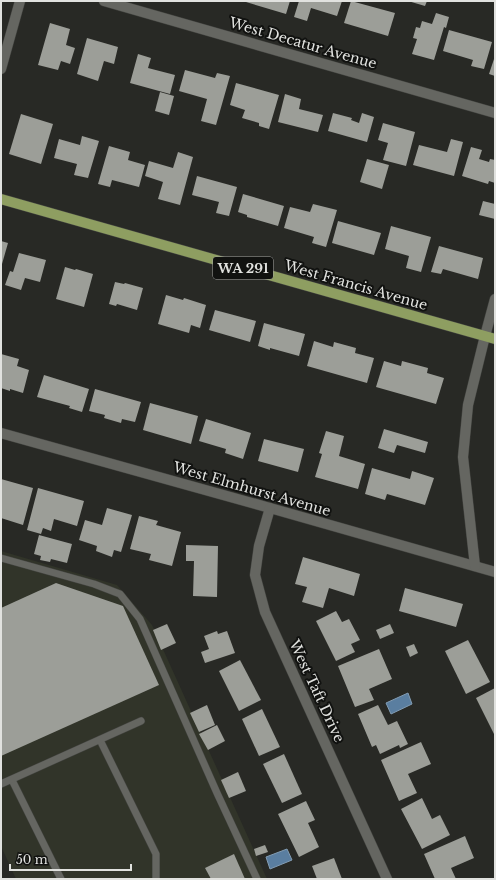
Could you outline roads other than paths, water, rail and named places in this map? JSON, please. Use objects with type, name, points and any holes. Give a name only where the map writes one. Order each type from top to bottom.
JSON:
[{"type":"main road","name":"West Francis Avenue","points":[[1,199],[495,339]]},
{"type":"street","points":[[1,68],[20,1]]},
{"type":"street","name":"West Decatur Avenue","points":[[104,1],[495,113]]},
{"type":"street","points":[[475,566],[463,457],[468,405],[495,299]]},
{"type":"street","name":"West Elmhurst Avenue","points":[[1,433],[495,572]]},
{"type":"street","name":"West Taft Drive","points":[[270,508],[259,546],[255,575],[265,612],[387,879]]},
{"type":"lane","points":[[1,558],[94,584],[120,594],[140,619],[257,879]]},
{"type":"lane","points":[[1,784],[141,722]]},
{"type":"lane","points":[[100,740],[156,854],[156,879]]},
{"type":"lane","points":[[12,780],[61,879]]},
{"type":"water","points":[[408,693],[412,704],[391,714],[386,703]]},
{"type":"water","points":[[287,849],[292,860],[270,869],[266,857]]}]
